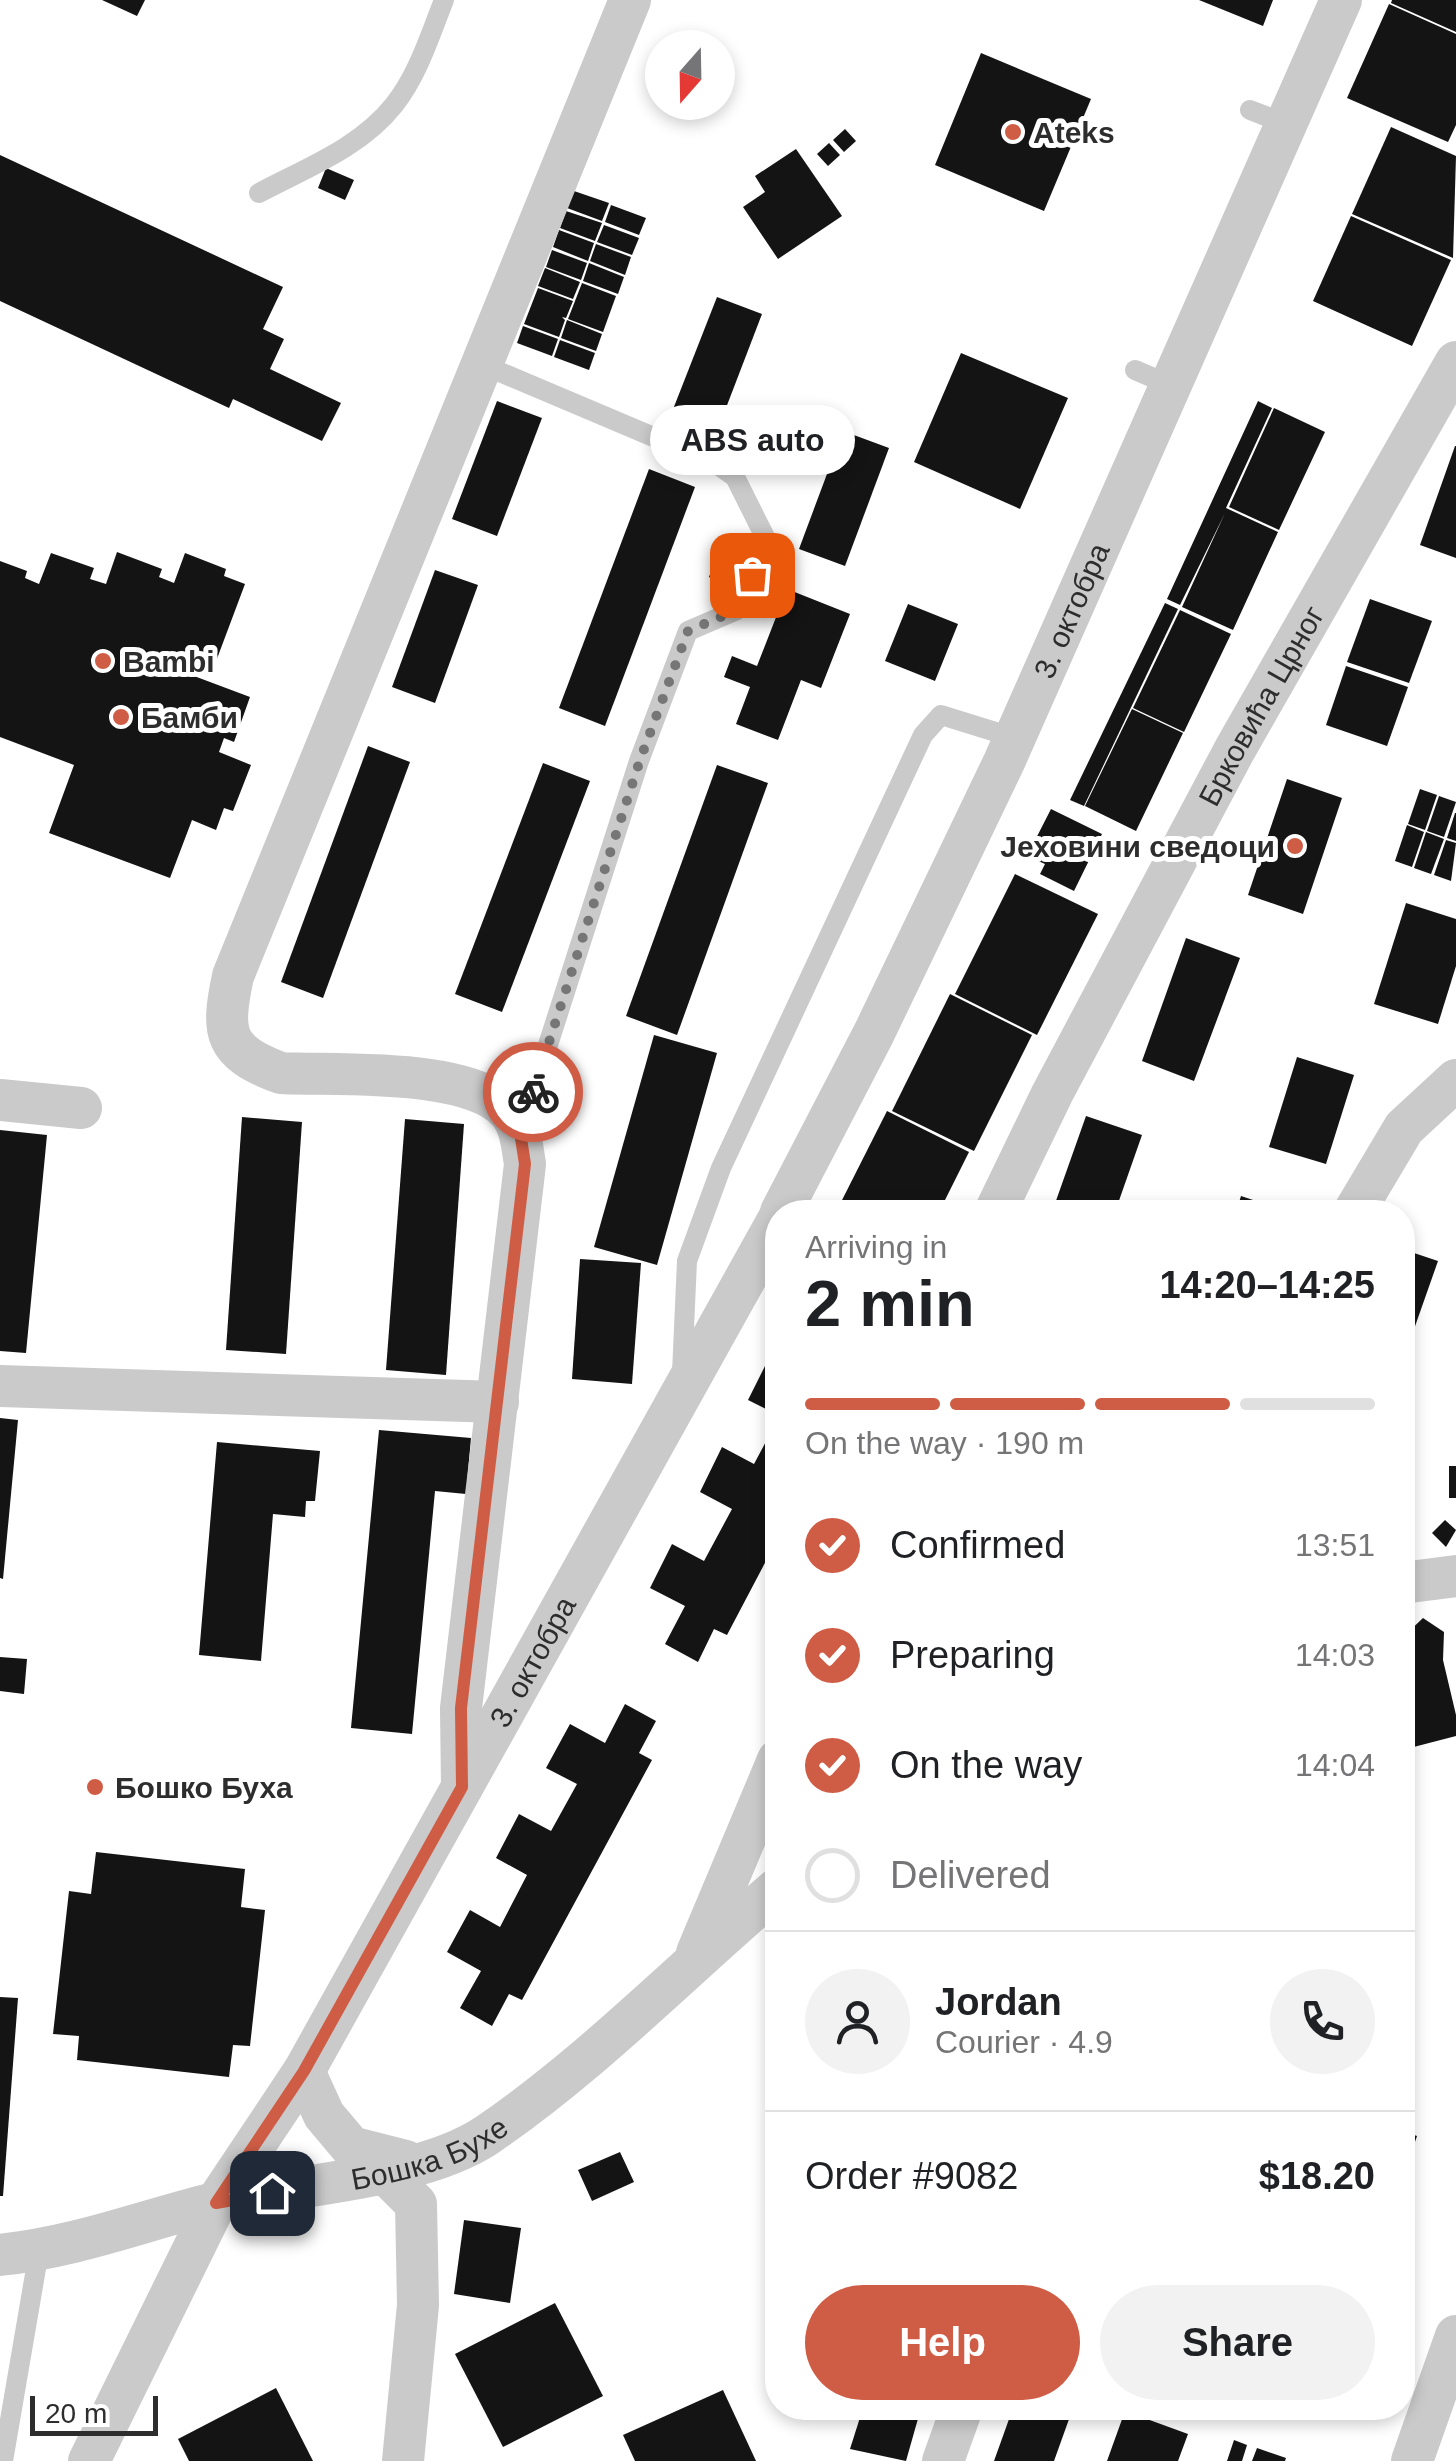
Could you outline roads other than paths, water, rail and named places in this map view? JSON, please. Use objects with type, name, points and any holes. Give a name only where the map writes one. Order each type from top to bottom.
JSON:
[{"type":"street","points":[[462,1787],[461,1708],[525,1164],[520,1132],[509,1111],[491,1100],[431,1078],[281,1073],[258,1064],[238,1053],[229,1038],[225,1015],[233,976],[630,0]]},
{"type":"street","name":"3. октобра","points":[[787,1200],[874,1033],[1014,738],[1289,125],[1340,0]]},
{"type":"street","name":"Брковића Црног","points":[[1001,1200],[1052,1094],[1216,786],[1456,362]]},
{"type":"street","points":[[1361,1200],[1404,1128],[1456,1080]]},
{"type":"street","points":[[0,1100],[81,1108]]},
{"type":"street","name":"3. октобра","points":[[88,2461],[216,2203],[304,2071],[765,1243]]},
{"type":"street","points":[[0,1386],[498,1402]]},
{"type":"street","points":[[1415,1581],[1456,1576]]},
{"type":"street","points":[[695,1958],[765,1791]]},
{"type":"street","name":"Бошка Бухе","points":[[20,2253],[64,2248],[216,2203],[400,2168],[484,2137],[600,2043],[765,1899]]},
{"type":"street","points":[[304,2071],[324,2115],[351,2148],[400,2168],[416,2204],[418,2306],[402,2461]]},
{"type":"street","points":[[1412,2461],[1456,2336]]},
{"type":"street","points":[[942,2461],[957,2420]]},
{"type":"lane","points":[[259,193],[352,144],[394,106],[416,69],[444,0]]},
{"type":"lane","points":[[1250,110],[1289,125]]},
{"type":"lane","points":[[481,364],[715,462],[735,477],[766,539],[737,610],[688,631],[640,760],[520,1132]]},
{"type":"lane","points":[[1135,370],[1156,379]]},
{"type":"lane","points":[[681,1395],[686,1261],[720,1168],[923,735],[941,715],[963,718],[1014,738]]},
{"type":"lane","points":[[4,2461],[20,2253]]},
{"type":"place","name":"Ateks","points":[[1013,132]]},
{"type":"place","name":"ABS auto","points":[[752,575]]},
{"type":"place","name":"Bambi","points":[[103,661]]},
{"type":"place","name":"Бамби","points":[[121,717]]},
{"type":"place","name":"Јеховини сведоци","points":[[1295,846]]},
{"type":"place","name":"Бошко Буха","points":[[95,1787]]}]
